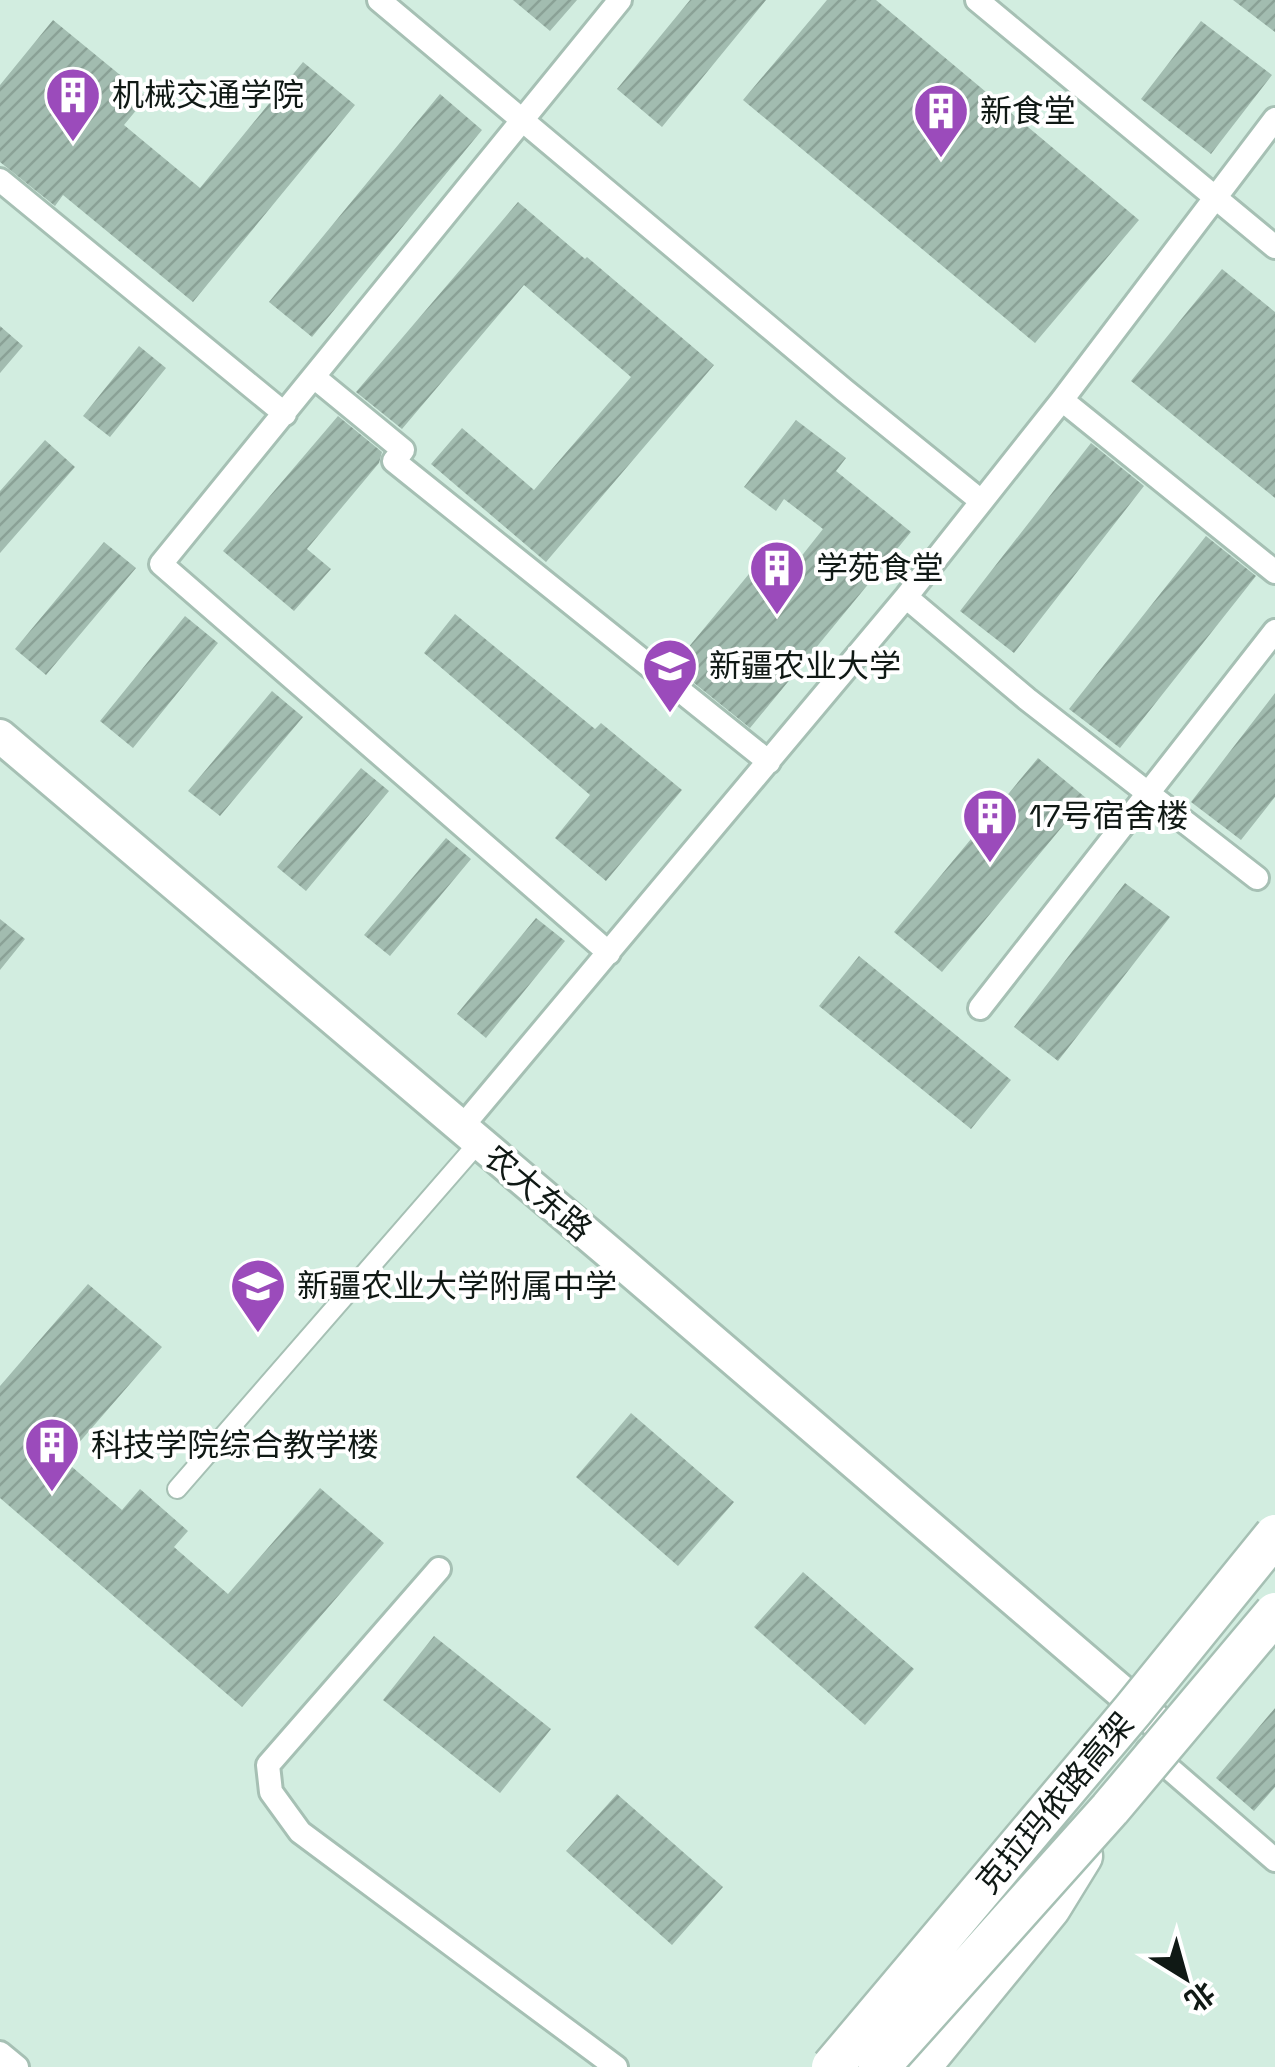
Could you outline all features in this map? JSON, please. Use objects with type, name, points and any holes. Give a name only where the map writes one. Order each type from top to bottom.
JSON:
[{"type":"highway","points":[[1237,1580],[1275,1522]]},
{"type":"highway","name":"克拉玛依路高架","points":[[832,2067],[1275,1536]]},
{"type":"highway","name":"克拉玛依路高架","points":[[879,2067],[1110,1809],[1275,1613]]},
{"type":"highway","points":[[920,2067],[1275,1638]]},
{"type":"highway","points":[[1050,1908],[1110,1809]]},
{"type":"main road","name":"农大东路","points":[[0,736],[470,1135],[1157,1740]]},
{"type":"street","points":[[379,0],[982,501]]},
{"type":"street","points":[[609,952],[161,564],[620,0]]},
{"type":"street","points":[[976,0],[1275,247]]},
{"type":"street","points":[[177,1489],[470,1135],[609,952],[906,597],[1062,400],[1275,118]]},
{"type":"street","points":[[0,180],[284,414]]},
{"type":"street","points":[[314,377],[403,450],[394,461],[768,762]]},
{"type":"street","points":[[1062,400],[1275,572]]},
{"type":"street","points":[[906,597],[1027,700],[1257,878]]},
{"type":"street","points":[[980,1008],[1275,631]]},
{"type":"street","points":[[439,1568],[268,1765],[271,1792],[300,1832],[616,2067]]},
{"type":"street","points":[[1157,1740],[1275,1860]]},
{"type":"street","points":[[0,2053],[17,2067]]},
{"type":"building","points":[[513,0],[577,0],[550,31]]},
{"type":"building","points":[[690,0],[766,0],[662,127],[617,89]]},
{"type":"building","name":"新食堂","points":[[827,0],[876,0],[1139,220],[1035,343],[743,100]]},
{"type":"building","points":[[1233,0],[1275,0],[1275,32]]},
{"type":"building","name":"机械交通学院","points":[[53,20],[147,97],[124,125],[200,188],[303,62],[355,105],[193,302],[63,195],[55,206],[0,162],[0,85]]},
{"type":"building","points":[[1201,21],[1272,75],[1211,154],[1141,99]]},
{"type":"building","points":[[440,94],[482,130],[312,337],[269,302]]},
{"type":"building","points":[[518,202],[714,365],[546,562],[431,464],[462,428],[534,490],[631,377],[524,285],[402,429],[356,392]]},
{"type":"building","points":[[1222,269],[1275,312],[1275,498],[1131,381]]},
{"type":"building","points":[[0,326],[23,346],[0,373]]},
{"type":"building","points":[[139,346],[166,368],[110,437],[83,416]]},
{"type":"building","points":[[338,416],[382,452],[379,463],[307,549],[331,569],[294,611],[223,551]]},
{"type":"building","name":"学苑食堂","points":[[796,420],[846,458],[836,471],[911,532],[750,728],[673,666],[777,540],[800,558],[823,529],[784,499],[776,511],[744,487]]},
{"type":"building","points":[[45,440],[75,467],[0,553],[0,491]]},
{"type":"building","points":[[1091,443],[1144,486],[1014,653],[960,611]]},
{"type":"building","points":[[1206,536],[1256,576],[1120,748],[1069,709]]},
{"type":"building","points":[[104,542],[136,568],[46,675],[15,649]]},
{"type":"building","points":[[455,614],[595,729],[601,723],[682,790],[606,881],[555,838],[590,795],[424,653]]},
{"type":"building","points":[[185,616],[218,643],[133,748],[100,721]]},
{"type":"building","points":[[272,691],[303,717],[220,816],[188,791]]},
{"type":"building","points":[[1275,693],[1275,797],[1241,840],[1191,802]]},
{"type":"building","name":"17号宿舍楼","points":[[1038,758],[1086,798],[942,972],[894,932]]},
{"type":"building","points":[[361,768],[389,791],[306,891],[277,867]]},
{"type":"building","points":[[446,838],[471,859],[390,956],[364,935]]},
{"type":"building","points":[[1125,883],[1170,917],[1058,1061],[1014,1027]]},
{"type":"building","points":[[536,918],[565,941],[486,1038],[457,1014]]},
{"type":"building","points":[[0,919],[25,939],[0,970]]},
{"type":"building","points":[[859,956],[1011,1080],[971,1129],[819,1006]]},
{"type":"building","name":"科技学院综合教学楼","points":[[88,1284],[162,1347],[64,1460],[122,1510],[140,1489],[188,1531],[174,1547],[228,1594],[320,1488],[384,1543],[242,1707],[0,1498],[0,1386]]},
{"type":"building","points":[[631,1413],[734,1502],[678,1566],[576,1477]]},
{"type":"building","points":[[803,1572],[914,1669],[865,1725],[754,1627]]},
{"type":"building","points":[[434,1636],[551,1729],[500,1793],[383,1700]]},
{"type":"building","points":[[1275,1708],[1275,1787],[1254,1811],[1216,1778]]},
{"type":"building","points":[[617,1794],[723,1887],[672,1945],[566,1851]]},
{"type":"place","name":"机械交通学院","points":[[73,144]]},
{"type":"place","name":"新食堂","points":[[941,160]]},
{"type":"place","name":"学苑食堂","points":[[777,617]]},
{"type":"place","name":"新疆农业大学","points":[[670,715]]},
{"type":"place","name":"17号宿舍楼","points":[[990,865]]},
{"type":"place","name":"新疆农业大学附属中学","points":[[258,1335]]},
{"type":"place","name":"科技学院综合教学楼","points":[[52,1494]]}]
